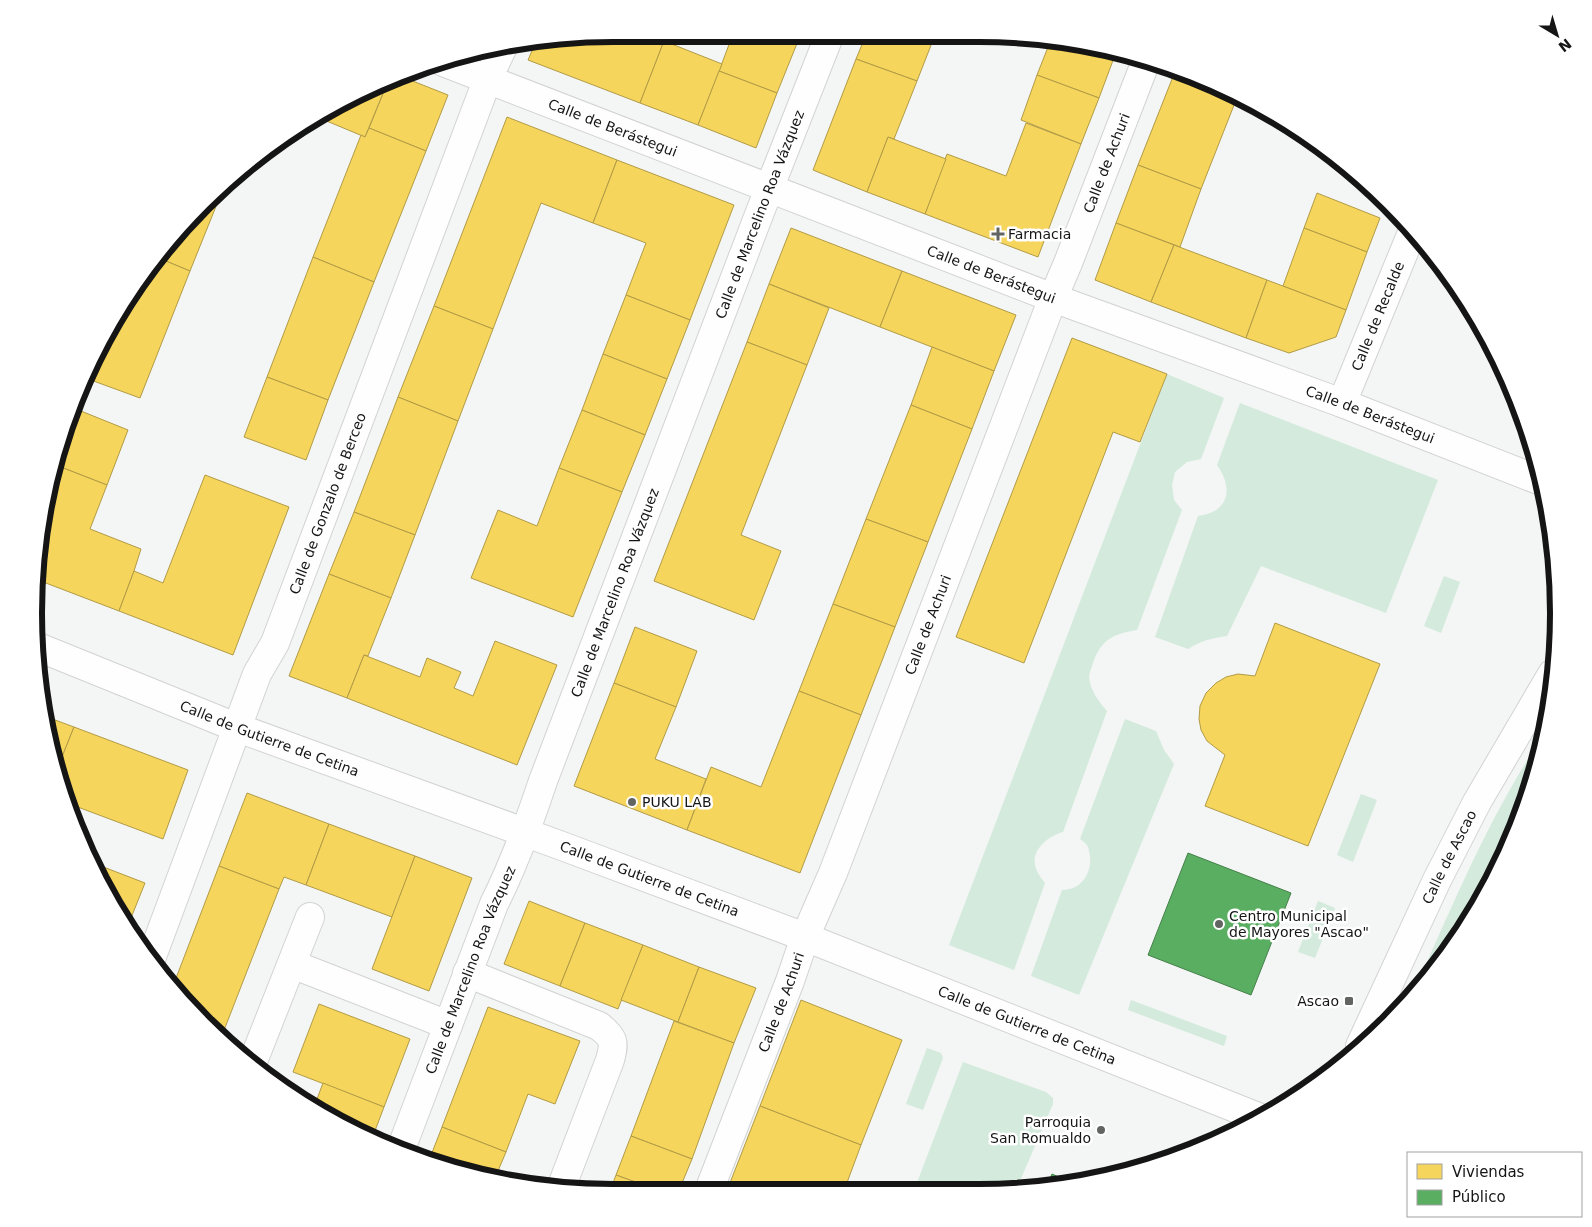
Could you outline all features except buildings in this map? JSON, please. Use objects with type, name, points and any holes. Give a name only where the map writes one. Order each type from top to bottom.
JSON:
[{"type":"street","name":"Calle de Marcelino Roa Vázquez","points":[[403,1144],[467,972],[494,904],[526,833],[543,781],[827,42]]},
{"type":"street","name":"Calle de Gonzalo de Berceo","points":[[154,952],[257,674],[275,643],[488,78],[499,54]]},
{"type":"street","name":"Calle de Berástegui","points":[[454,66],[1053,298],[1342,403],[1533,479]]},
{"type":"street","name":"Calle de Achuri","points":[[712,1184],[790,981],[805,937],[834,873],[1053,298],[1144,67]]},
{"type":"street","name":"Calle de Recalde","points":[[1342,403],[1409,239]]},
{"type":"street","name":"Calle de Gutierre de Cetina","points":[[44,649],[238,728],[805,937],[1252,1115]]},
{"type":"street","name":"Calle de Ascao","points":[[1366,1032],[1421,913],[1455,846],[1512,740],[1545,685]]},
{"type":"street","points":[[255,1058],[310,917]]},
{"type":"street","points":[[292,964],[448,1024]]},
{"type":"street","points":[[467,972],[599,1026],[610,1035],[614,1046],[610,1060],[562,1182]]},
{"type":"green space","points":[[1167,374],[1224,398],[1201,459],[1187,462],[1175,472],[1172,485],[1174,500],[1182,510],[1137,630],[1114,636],[1103,644],[1095,657],[1089,674],[1091,687],[1095,696],[1107,711],[1063,832],[1044,842],[1036,853],[1035,866],[1045,883],[1014,970],[949,945]]},
{"type":"green space","points":[[1240,403],[1438,480],[1386,613],[1261,566],[1227,636],[1206,640],[1188,649],[1155,637],[1198,516],[1216,510],[1226,498],[1226,483],[1217,465]]},
{"type":"green space","points":[[1444,576],[1460,582],[1441,633],[1424,626]]},
{"type":"green space","points":[[1125,719],[1156,731],[1164,750],[1174,764],[1079,995],[1031,976],[1062,890],[1080,884],[1087,874],[1090,855],[1087,846],[1080,839]]},
{"type":"green space","points":[[1532,753],[1519,797],[1491,866],[1453,931],[1422,973],[1473,860]]},
{"type":"green space","points":[[1361,794],[1377,800],[1353,862],[1337,855]]},
{"type":"green space","points":[[1318,901],[1335,908],[1315,958],[1298,952]]},
{"type":"green space","points":[[1131,1000],[1227,1036],[1224,1046],[1128,1010]]},
{"type":"green space","points":[[927,1048],[941,1053],[943,1058],[923,1110],[906,1104]]},
{"type":"green space","points":[[963,1062],[1046,1092],[1053,1098],[1053,1104],[1019,1183],[917,1184]]},
{"type":"place","name":"Farmacia","points":[[998,234]]},
{"type":"place","name":"PUKU LAB","points":[[632,802]]},
{"type":"place","name":"Centro Municipal de Mayores \"Ascao\"","points":[[1219,924]]},
{"type":"place","name":"Ascao","points":[[1349,1001]]},
{"type":"place","name":"Parroquia San Romualdo","points":[[1101,1130]]}]
